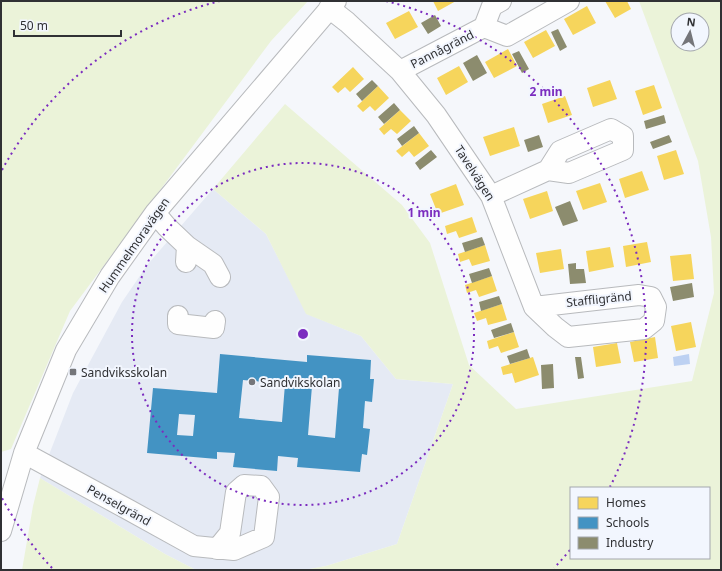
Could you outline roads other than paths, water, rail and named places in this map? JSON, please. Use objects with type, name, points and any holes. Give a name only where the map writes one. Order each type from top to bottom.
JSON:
[{"type":"street","name":"Pannågränd","points":[[400,71],[484,27],[492,6],[501,1]]},
{"type":"street","name":"Pannågränd","points":[[484,27],[507,36],[570,1]]},
{"type":"street","name":"Tavelvägen","points":[[333,5],[347,22],[400,71],[436,115],[491,196],[534,306],[568,338],[644,329]]},
{"type":"street","name":"Hummelmoravägen","points":[[1,531],[24,452],[66,350],[110,276],[155,213],[333,5]]},
{"type":"street","points":[[491,196],[548,170]]},
{"type":"street","points":[[155,213],[186,254],[213,264],[220,277]]},
{"type":"street","name":"Staffligränd","points":[[534,306],[639,294],[651,297],[656,307],[654,321],[644,329]]},
{"type":"street","points":[[178,316],[178,324],[214,328],[215,321]]},
{"type":"street","name":"Penselgränd","points":[[24,452],[194,546],[217,549]]},
{"type":"water","points":[[689,354],[690,364],[674,366],[673,357]]},
{"type":"place","name":"Sandviksskolan","points":[[73,372]]},
{"type":"place","name":"Sandvikskolan","points":[[252,382]]}]
